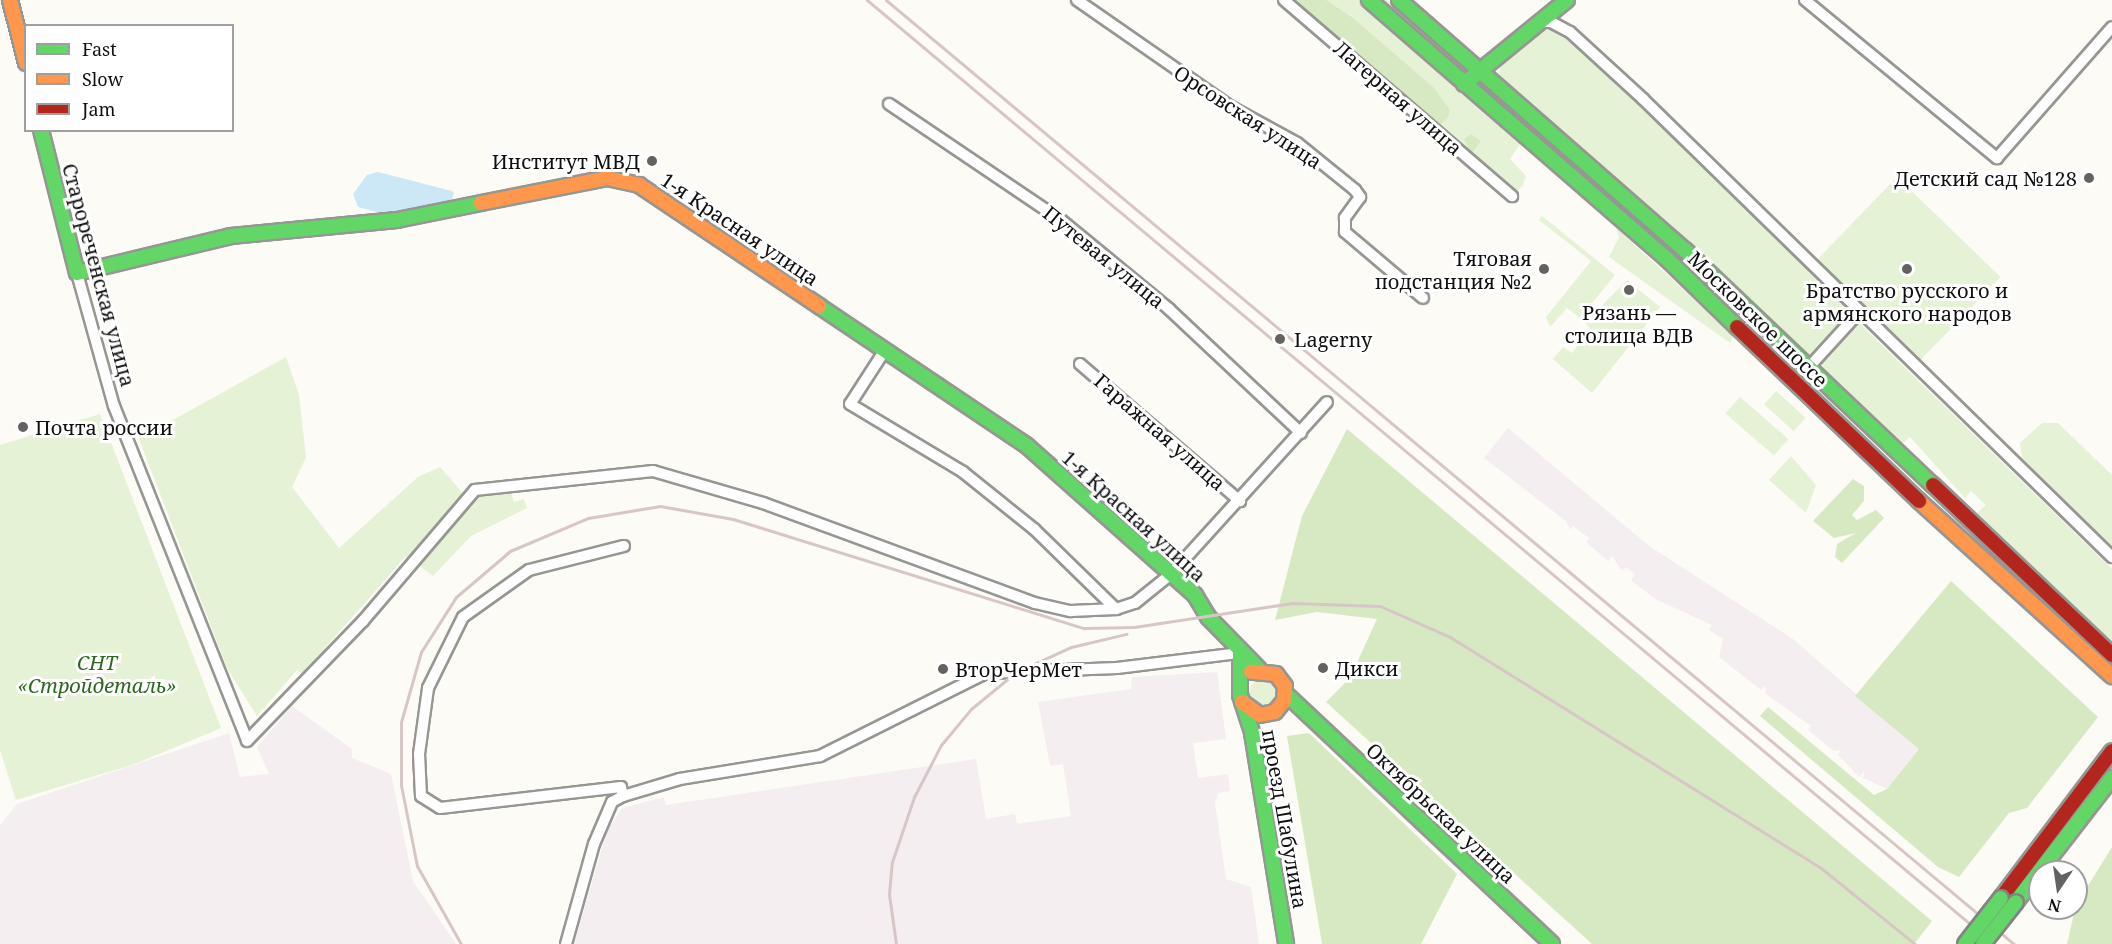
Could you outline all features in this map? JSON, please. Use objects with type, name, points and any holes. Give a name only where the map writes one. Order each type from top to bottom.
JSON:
[{"type":"street","points":[[10,0],[24,55]]},
{"type":"street","name":"Орсовская улица","points":[[1077,0],[1221,101],[1297,143],[1355,190],[1360,197],[1346,218],[1345,232],[1423,298]]},
{"type":"street","name":"Лагерная улица","points":[[1284,0],[1512,196]]},
{"type":"street","name":"Московское шоссе","points":[[1369,0],[1667,259],[1898,483],[2112,676]]},
{"type":"street","name":"Московское шоссе","points":[[1399,0],[1481,70],[1810,366],[2112,655]]},
{"type":"street","points":[[1464,84],[1567,0]]},
{"type":"street","points":[[1805,0],[1996,158],[2112,27]]},
{"type":"street","points":[[1538,22],[1551,21],[1570,32],[2112,557]]},
{"type":"street","name":"Путевая улица","points":[[889,104],[1061,220],[1169,309],[1301,433]]},
{"type":"street","name":"Старореченская улица","points":[[41,132],[76,273],[124,429],[247,741],[363,621],[475,490],[653,471],[763,503],[1035,603],[1071,611],[1116,609]]},
{"type":"street","name":"1-я Красная улица","points":[[76,273],[231,237],[397,220],[623,178],[1026,445],[1172,574],[1240,653],[1259,669]]},
{"type":"street","points":[[1810,366],[1860,311]]},
{"type":"street","points":[[885,350],[850,404],[963,472],[1034,529],[1116,609],[1135,603],[1172,574],[1327,402]]},
{"type":"street","name":"Гаражная улица","points":[[1080,364],[1240,501]]},
{"type":"street","points":[[623,796],[621,787],[440,808],[421,796],[419,754],[428,688],[463,617],[529,570],[624,546]]},
{"type":"street","points":[[566,944],[594,844],[612,802],[623,796],[680,780],[803,762],[986,673],[1117,668],[1240,653]]},
{"type":"street","name":"проезд Шабулина","points":[[1240,653],[1243,681],[1242,702],[1252,733],[1286,944]]},
{"type":"street","points":[[1243,681],[1259,669],[1276,674],[1286,694]]},
{"type":"street","name":"проезд Шабулина","points":[[1242,702],[1260,715],[1281,707],[1286,694]]},
{"type":"street","name":"Октябрьская улица","points":[[1286,694],[1552,944]]},
{"type":"street","points":[[1281,707],[1303,710]]},
{"type":"street","points":[[1252,733],[1260,715]]},
{"type":"street","points":[[1965,944],[2112,751]]},
{"type":"street","points":[[1983,944],[2112,778]]},
{"type":"shaded area","points":[[1508,428],[1649,546],[1793,639],[1919,749],[1887,789],[1863,778],[1865,771],[1859,777],[1838,755],[1841,750],[1834,751],[1808,730],[1811,726],[1766,694],[1765,686],[1761,690],[1719,657],[1723,639],[1709,630],[1712,625],[1655,599],[1631,580],[1635,574],[1626,567],[1622,571],[1612,556],[1608,561],[1586,542],[1589,538],[1573,526],[1570,530],[1566,521],[1484,458]]},
{"type":"shaded area","points":[[1217,672],[1226,739],[1193,743],[1198,778],[1228,774],[1230,791],[1218,793],[1215,803],[1226,879],[1251,887],[1259,944],[574,944],[607,831],[622,808],[664,797],[666,805],[976,759],[986,819],[1015,814],[1017,824],[1071,816],[1063,764],[1050,766],[1038,702],[1131,689],[1132,677]]},
{"type":"shaded area","points":[[292,706],[352,749],[352,758],[391,774],[413,881],[456,944],[0,944],[0,825],[17,804],[229,733],[240,777],[269,774],[257,747]]},
{"type":"green space","points":[[1284,0],[1365,0],[1524,138],[1510,159],[1526,176],[1523,185],[1512,196]]},
{"type":"green space","points":[[1284,0],[1326,0],[1353,18],[1434,88],[1450,110],[1448,117],[1435,130]]},
{"type":"green space","points":[[1382,0],[1387,0],[1460,65],[1457,66]]},
{"type":"green space","points":[[1548,25],[1568,36],[1630,92],[1849,305],[1846,320],[1817,353],[1806,355],[1500,76],[1499,63]]},
{"type":"green space","points":[[1483,84],[1683,257],[2007,568],[1679,259],[1481,88]]},
{"type":"green space","points":[[1471,134],[1481,141],[1471,154],[1464,139]]},
{"type":"green space","points":[[1897,177],[2001,277],[1919,362],[1815,262]]},
{"type":"green space","points":[[1542,216],[1615,275],[1580,318],[1567,308],[1550,327],[1546,317],[1591,261],[1539,220]]},
{"type":"green space","points":[[1616,228],[1733,335],[1730,343],[1609,257],[1619,237]]},
{"type":"green space","points":[[1627,280],[1660,307],[1592,393],[1553,359],[1563,347],[1572,353],[1591,329],[1585,323]]},
{"type":"green space","points":[[1856,320],[2112,569],[2112,643],[1977,513],[1986,505],[1971,491],[1965,498],[1910,437],[1902,444],[1822,368],[1823,357]]},
{"type":"green space","name":"СНТ «Стройдеталь»","points":[[286,357],[299,395],[306,457],[292,487],[339,548],[418,477],[440,467],[468,499],[510,489],[514,502],[524,499],[527,508],[471,536],[433,576],[406,556],[302,674],[297,670],[257,716],[227,668],[139,439]]},
{"type":"green space","points":[[1776,391],[1806,418],[1794,431],[1764,404]]},
{"type":"green space","points":[[1740,397],[1788,439],[1774,456],[1726,414]]},
{"type":"green space","name":"СНТ «Стройдеталь»","points":[[100,414],[221,728],[135,764],[16,800],[0,750],[0,445]]},
{"type":"green space","points":[[2042,423],[2058,423],[2112,475],[2112,548],[2022,458],[2020,443]]},
{"type":"green space","points":[[1347,429],[1932,921],[1914,944],[1592,944],[1326,702],[1350,678],[1377,619],[1317,612],[1275,620],[1302,516]]},
{"type":"green space","points":[[1791,456],[1816,485],[1806,513],[1769,480]]},
{"type":"green space","points":[[1853,479],[1864,486],[1864,501],[1852,515],[1857,520],[1876,510],[1884,518],[1842,563],[1835,557],[1837,544],[1856,533],[1834,538],[1813,521]]},
{"type":"green space","points":[[1951,581],[2098,717],[2027,808],[2009,813],[1959,877],[1938,867],[1760,716],[1768,707],[1874,795],[1887,789],[1919,749],[1855,696]]},
{"type":"green space","points":[[1262,680],[1271,684],[1275,693],[1271,702],[1262,706],[1253,702],[1249,693],[1253,684]]},
{"type":"green space","points":[[1309,733],[1457,874],[1421,944],[1322,944],[1287,736]]},
{"type":"green space","points":[[2112,847],[2112,944],[2067,944],[2073,920],[2088,920],[2088,886]]},
{"type":"water","points":[[378,172],[452,191],[454,193],[451,202],[420,210],[381,213],[358,207],[353,194],[367,175]]},
{"type":"railway","points":[[867,0],[1994,944]]},
{"type":"railway","points":[[886,0],[2014,944]]},
{"type":"railway","points":[[461,944],[417,866],[401,785],[401,722],[421,652],[456,597],[510,551],[588,518],[660,506],[733,519],[1084,628],[1134,627],[1292,603],[1380,606],[1450,637],[1821,868],[1915,944]]},
{"type":"railway","points":[[896,944],[889,894],[892,862],[914,797],[941,745],[971,709],[1016,672],[1071,647],[1126,634]]},
{"type":"traffic: fast","points":[[1369,0],[1667,259],[1737,327]]},
{"type":"traffic: fast","points":[[1399,0],[1685,250],[1933,485]]},
{"type":"traffic: fast","points":[[1464,84],[1567,0]]},
{"type":"traffic: fast","points":[[42,132],[77,273],[231,236],[397,220],[481,203]]},
{"type":"traffic: fast","points":[[819,306],[1026,445],[1195,595],[1208,617],[1259,669]]},
{"type":"traffic: fast","points":[[1240,653],[1240,695],[1252,733],[1286,944]]},
{"type":"traffic: fast","points":[[1286,694],[1552,944]]},
{"type":"traffic: fast","points":[[2016,902],[2112,778]]},
{"type":"traffic: fast","points":[[1965,944],[2001,898]]},
{"type":"traffic: fast","points":[[1983,944],[2016,902]]},
{"type":"traffic: slow","points":[[10,0],[24,55]]},
{"type":"traffic: slow","points":[[481,203],[607,178],[639,185],[819,306]]},
{"type":"traffic: slow","points":[[1919,501],[2112,676]]},
{"type":"traffic: slow","points":[[1242,702],[1260,715],[1275,712],[1284,701],[1285,686],[1276,674],[1251,672]]},
{"type":"traffic: jam","points":[[1737,327],[1919,501]]},
{"type":"traffic: jam","points":[[1933,485],[2112,655]]},
{"type":"traffic: jam","points":[[2001,898],[2112,751]]},
{"type":"place","name":"Институт МВД","points":[[652,161]]},
{"type":"place","name":"Детский сад №128","points":[[2089,178]]},
{"type":"place","name":"Тяговая подстанция №2","points":[[1544,269]]},
{"type":"place","name":"Братство русского и армянского народов","points":[[1907,269]]},
{"type":"place","name":"Рязань — столица ВДВ","points":[[1629,290]]},
{"type":"place","name":"Lagerny","points":[[1280,339]]},
{"type":"place","name":"Почта россии","points":[[23,427]]},
{"type":"place","name":"Дикси","points":[[1323,668]]},
{"type":"place","name":"ВторЧерМет","points":[[943,669]]}]
